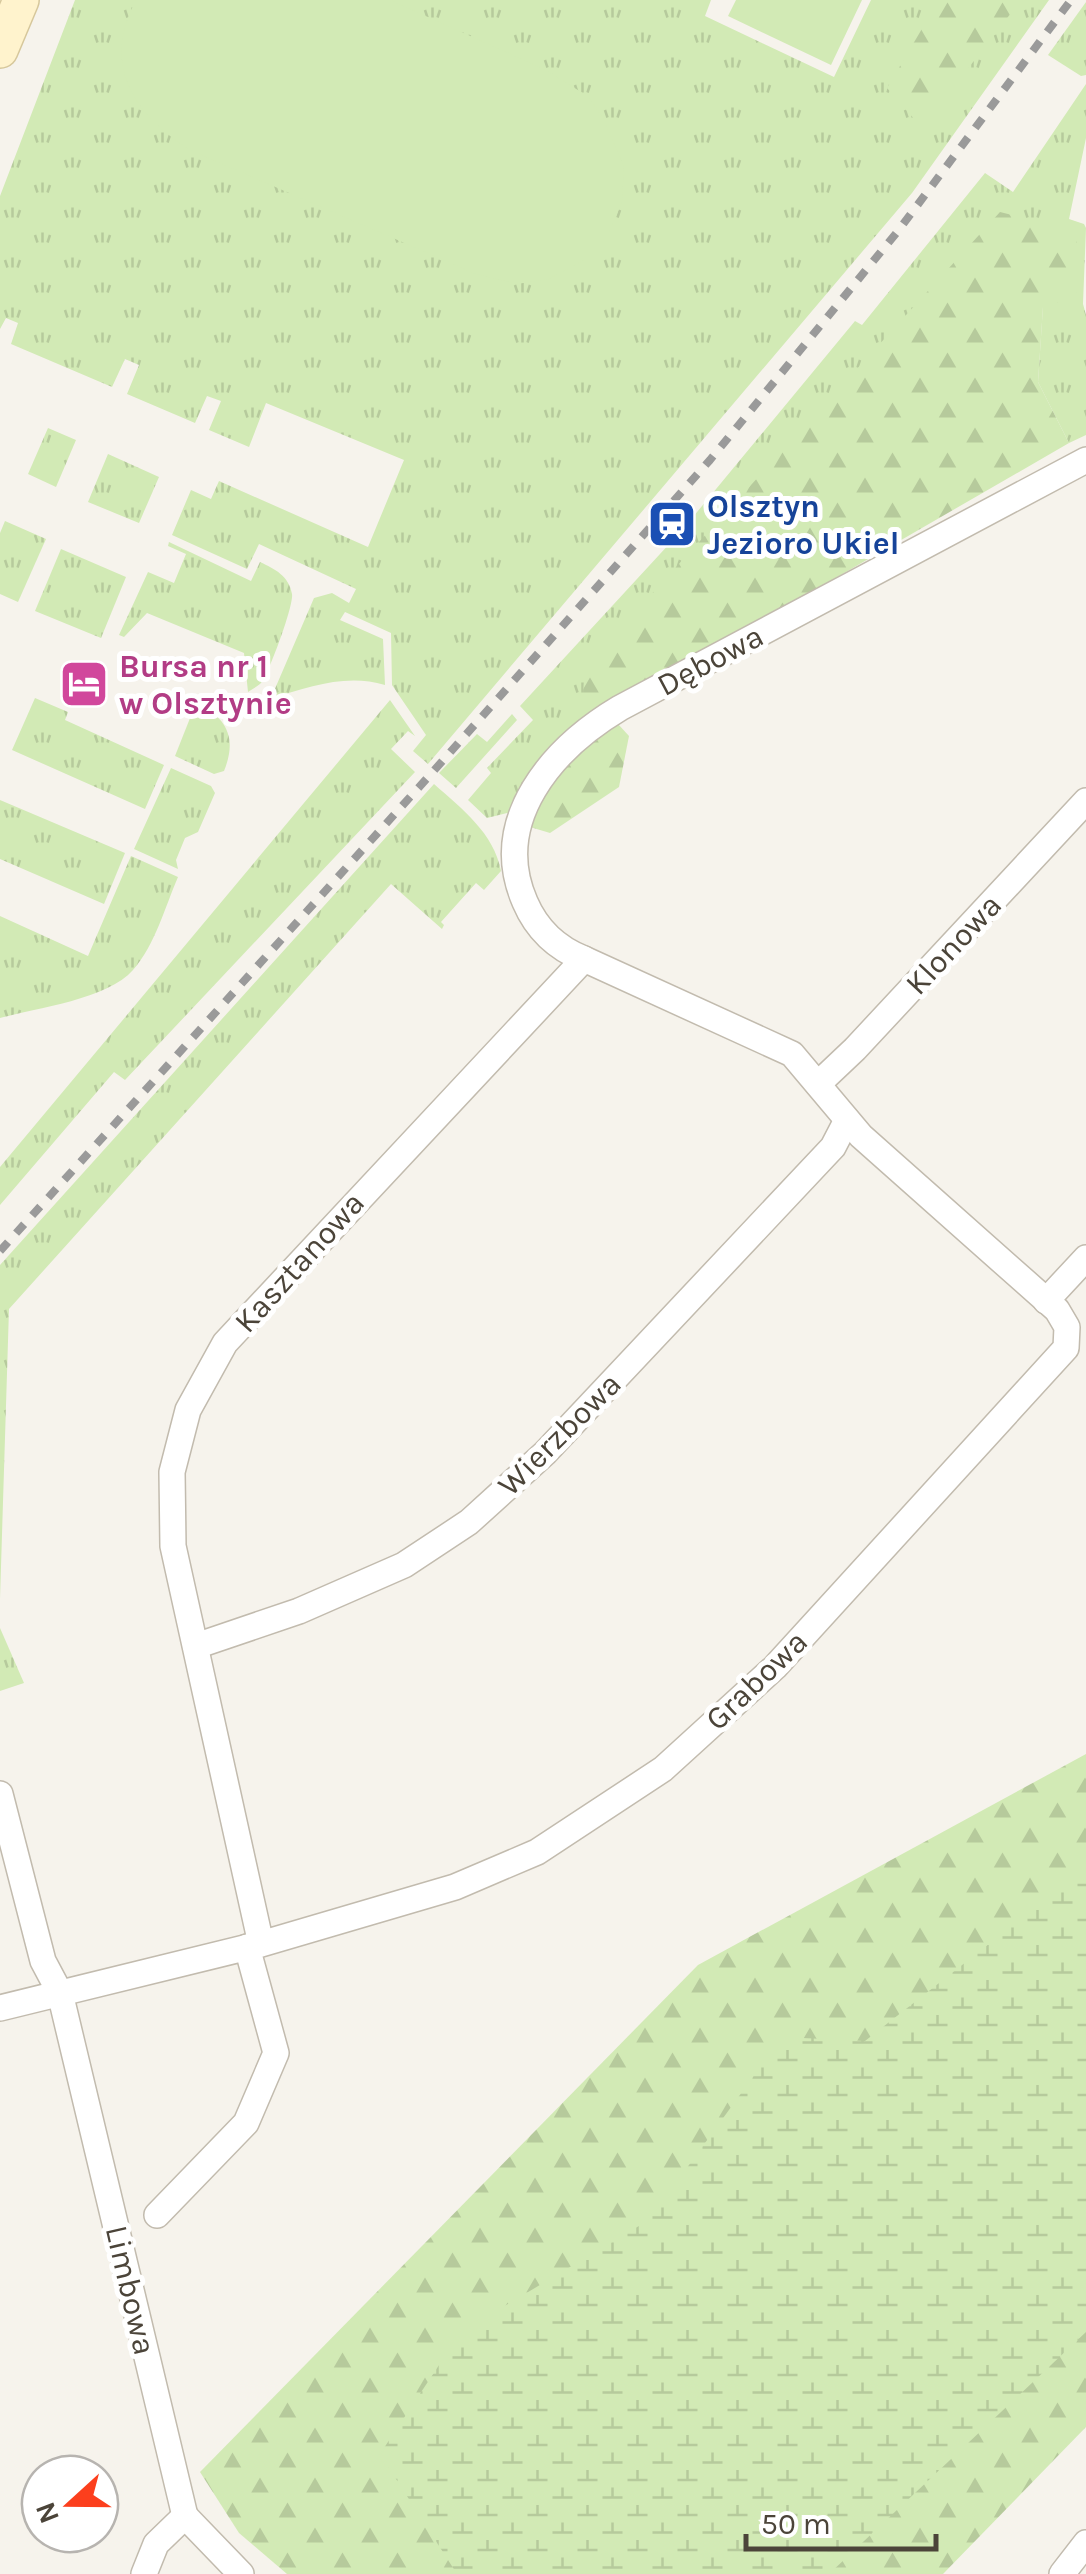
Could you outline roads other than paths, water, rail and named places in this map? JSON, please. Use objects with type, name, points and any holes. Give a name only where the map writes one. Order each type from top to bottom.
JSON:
[{"type":"main road","points":[[0,50],[21,0]]},
{"type":"street","name":"Dębowa","points":[[584,959],[563,951],[538,924],[520,890],[512,856],[517,829],[532,796],[566,746],[620,708],[1086,460]]},
{"type":"street","name":"Klonowa","points":[[818,1084],[1086,802]]},
{"type":"street","points":[[584,959],[792,1054],[847,1120]]},
{"type":"street","name":"Kasztanowa","points":[[158,2214],[246,2123],[276,2053],[173,1546],[172,1472],[188,1410],[226,1343],[584,959]]},
{"type":"street","name":"Wierzbowa","points":[[196,1646],[298,1611],[404,1565],[469,1522],[571,1425],[832,1147],[847,1120]]},
{"type":"street","name":"Grabowa","points":[[0,2008],[254,1946],[455,1887],[537,1852],[663,1770],[775,1667],[1066,1348],[1064,1320],[1046,1301],[847,1120]]},
{"type":"street","points":[[1046,1301],[1086,1258]]},
{"type":"street","points":[[0,1794],[43,1962],[60,1993]]},
{"type":"street","name":"Limbowa","points":[[60,1993],[184,2516]]},
{"type":"street","points":[[144,2574],[156,2544],[184,2516],[241,2574]]},
{"type":"street","points":[[1062,2574],[1086,2542]]},
{"type":"railway","points":[[0,1251],[710,460],[898,231],[1071,0]]},
{"type":"place","name":"Olsztyn Jezioro Ukiel","points":[[672,524]]},
{"type":"place","name":"Bursa nr 1 w Olsztynie","points":[[84,684]]}]
